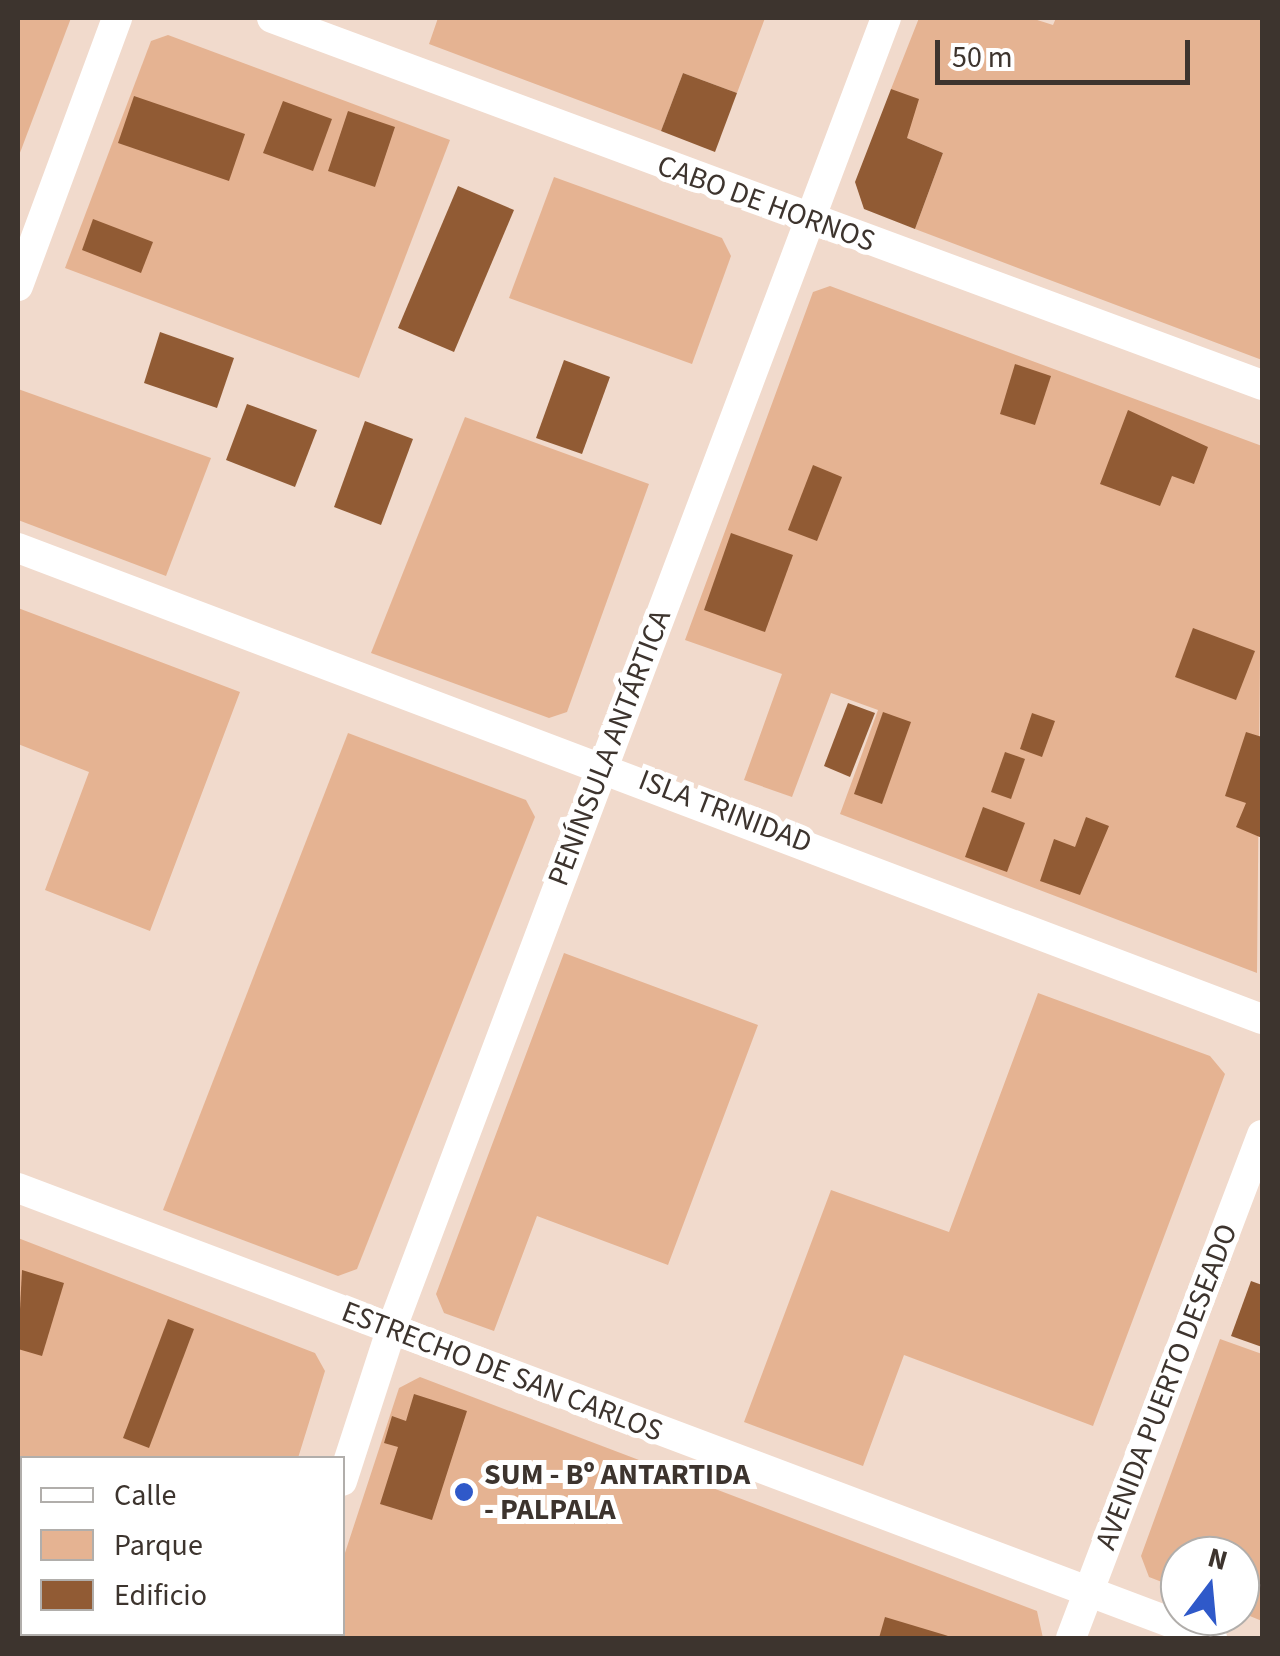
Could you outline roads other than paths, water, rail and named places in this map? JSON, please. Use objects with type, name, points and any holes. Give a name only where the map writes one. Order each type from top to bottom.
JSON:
[{"type":"street","points":[[18,286],[117,18]]},
{"type":"street","name":"CABO DE HORNOS","points":[[272,18],[810,222],[1262,385]]},
{"type":"street","name":"PENÍNSULA ANTÁRTICA","points":[[345,1472],[391,1330],[886,18]]},
{"type":"street","name":"ISLA TRINIDAD","points":[[18,548],[604,765],[1262,1018]]},
{"type":"street","name":"AVENIDA PUERTO DESEADO","points":[[1071,1638],[1262,1135]]},
{"type":"street","name":"ESTRECHO DE SAN CARLOS","points":[[18,1188],[1212,1638]]},
{"type":"place","name":"SUM - Bº ANTARTIDA - PALPALA","points":[[464,1492]]}]
